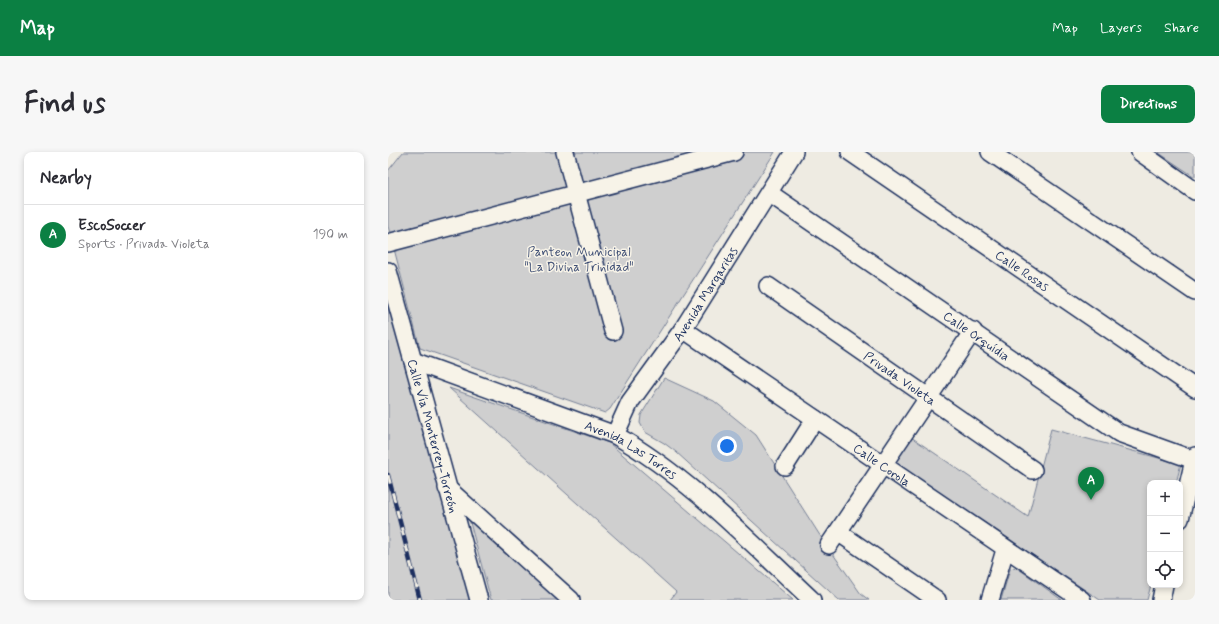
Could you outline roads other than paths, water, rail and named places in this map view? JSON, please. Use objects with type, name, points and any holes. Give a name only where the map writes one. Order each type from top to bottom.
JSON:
[{"type":"street","points":[[565,152],[613,331]]},
{"type":"street","points":[[388,243],[734,152]]},
{"type":"street","name":"Avenida Margaritas","points":[[615,434],[630,402],[683,329],[794,152]]},
{"type":"street","name":"Calle Rosas","points":[[850,152],[1195,388]]},
{"type":"street","points":[[990,152],[1195,292]]},
{"type":"street","points":[[1140,152],[1195,191]]},
{"type":"street","name":"Calle Orquídia","points":[[769,193],[973,331],[1119,433],[1194,458]]},
{"type":"street","name":"Calle Vía Monterrey-Torreón","points":[[388,271],[479,600]]},
{"type":"street","name":"Privada Violeta","points":[[768,286],[1033,470]]},
{"type":"street","name":"Calle Corola","points":[[683,329],[882,466],[1082,600]]},
{"type":"street","points":[[937,600],[833,538],[973,331]]},
{"type":"street","name":"Avenida Las Torres","points":[[413,360],[615,434],[641,449],[724,518],[812,600]]},
{"type":"street","points":[[785,466],[815,419]]},
{"type":"street","points":[[1181,516],[1194,458]]},
{"type":"street","points":[[447,488],[571,600]]},
{"type":"street","points":[[990,600],[1006,550]]},
{"type":"street","points":[[1160,600],[1163,588]]},
{"type":"railway","points":[[388,475],[420,600]]},
{"type":"place","name":"EscoSoccer","points":[[1091,500]]},
{"type":"park label","name":"Panteon Municipal \"La Divina Trinidad\"","points":[[579,258]]}]
